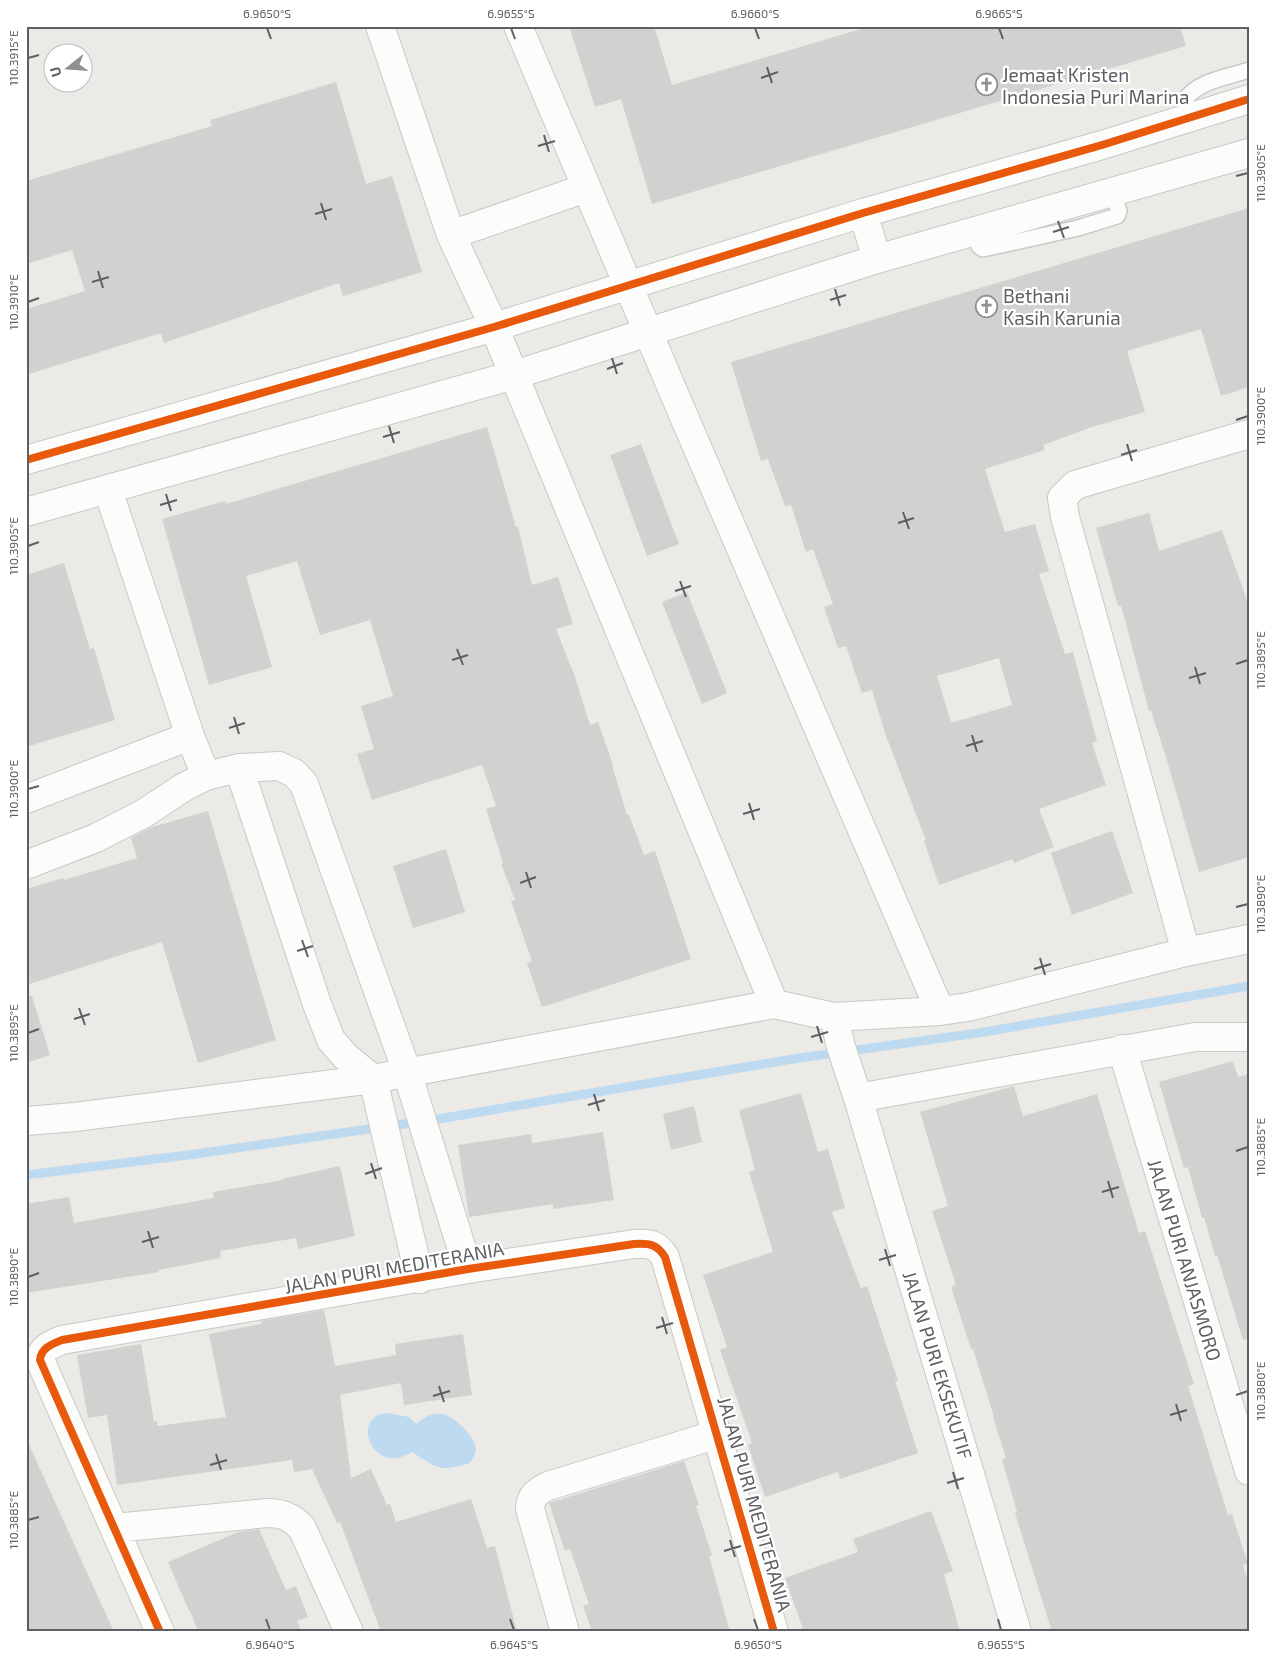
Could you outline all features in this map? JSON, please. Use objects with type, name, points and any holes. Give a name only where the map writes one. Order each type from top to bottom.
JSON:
[{"type":"street","points":[[380,26],[450,235],[494,327],[774,1004]]},
{"type":"street","points":[[518,26],[940,1011]]},
{"type":"street","points":[[26,460],[494,327],[863,213],[1102,145],[1249,99]]},
{"type":"street","points":[[26,512],[514,376],[649,331],[974,230],[1075,216],[1112,191],[1249,153]]},
{"type":"street","points":[[450,235],[586,188]]},
{"type":"street","points":[[863,213],[877,259]]},
{"type":"street","points":[[1186,952],[1065,517],[1062,498],[1076,484],[1247,441]]},
{"type":"street","points":[[108,490],[190,736],[206,776]]},
{"type":"street","points":[[26,799],[190,736]]},
{"type":"street","points":[[26,865],[96,838],[144,814],[184,787],[206,776],[239,768],[279,766],[294,772],[304,784],[407,1072],[468,1269]]},
{"type":"street","points":[[239,768],[317,1004],[331,1040],[346,1056],[373,1078],[420,1279]]},
{"type":"street","points":[[26,1121],[75,1117],[373,1078],[774,1004],[834,1016],[940,1011],[968,1007],[1186,952],[1249,939]]},
{"type":"street","name":"JALAN PURI EKSEKUTIF","points":[[834,1016],[842,1050],[1017,1632]]},
{"type":"street","points":[[856,1092],[1196,1037],[1249,1037]]},
{"type":"street","name":"JALAN PURI ANJASMORO","points":[[1122,1049],[1249,1471]]},
{"type":"street","name":"JALAN PURI MEDITERANIA","points":[[160,1632],[40,1360],[44,1350],[62,1340],[420,1279],[468,1269],[634,1244],[648,1244],[658,1247],[665,1257],[774,1632]]},
{"type":"street","name":"JALAN PURI MEDITERANIA","points":[[565,1632],[530,1509],[530,1503],[534,1496],[548,1486],[718,1434]]},
{"type":"street","points":[[115,1528],[267,1513],[276,1513],[290,1517],[302,1528],[349,1632]]},
{"type":"lane","points":[[1189,118],[1185,100],[1190,92],[1202,85],[1249,70]]},
{"type":"water","points":[[388,1413],[409,1417],[416,1424],[434,1414],[451,1417],[461,1425],[473,1441],[476,1450],[473,1458],[470,1463],[445,1468],[434,1465],[412,1452],[397,1458],[387,1458],[379,1454],[373,1447],[368,1430],[370,1422],[377,1416]]},
{"type":"building","points":[[569,26],[654,26],[672,85],[871,26],[1180,26],[1186,46],[652,204],[621,99],[595,107]]},
{"type":"building","points":[[336,82],[366,184],[392,176],[422,272],[343,296],[339,283],[164,343],[161,333],[26,375],[26,309],[85,291],[72,250],[26,264],[26,181],[212,126],[210,120]]},
{"type":"building","points":[[1249,208],[1249,387],[1221,396],[1201,329],[1127,351],[1145,412],[1092,427],[1043,445],[1045,450],[985,469],[1005,532],[1035,524],[1049,571],[1039,574],[1065,654],[1073,652],[1097,741],[1092,743],[1106,785],[1039,809],[1054,847],[1014,863],[1013,859],[939,885],[924,841],[926,840],[886,736],[872,690],[862,693],[846,646],[838,648],[824,607],[833,604],[813,549],[806,552],[791,505],[785,506],[768,459],[761,461],[731,362]],"holes":[[[999,658],[1012,705],[951,723],[937,676]]]},
{"type":"building","points":[[487,427],[516,527],[518,527],[532,585],[558,577],[573,624],[556,629],[575,677],[590,725],[598,722],[613,765],[627,815],[629,815],[644,855],[655,851],[691,959],[542,1007],[527,963],[532,961],[511,901],[515,900],[501,864],[503,863],[486,809],[496,806],[482,765],[372,800],[357,754],[374,749],[361,706],[393,696],[370,620],[320,635],[297,561],[246,576],[272,667],[209,685],[162,519],[225,501],[226,504]]},
{"type":"building","points":[[641,444],[679,544],[647,556],[610,455]]},
{"type":"building","points":[[1149,513],[1159,551],[1222,530],[1249,606],[1249,857],[1199,872],[1166,757],[1151,711],[1149,711],[1121,605],[1118,606],[1096,528]]},
{"type":"building","points":[[64,563],[90,649],[94,648],[115,720],[26,747],[26,575]]},
{"type":"building","points":[[687,592],[727,693],[702,704],[662,602]]},
{"type":"building","points":[[208,811],[276,1040],[198,1063],[162,942],[26,985],[26,889],[63,878],[64,880],[137,858],[131,838],[149,828]]},
{"type":"building","points":[[1112,831],[1133,893],[1072,915],[1051,853]]},
{"type":"building","points":[[446,849],[465,912],[413,928],[393,866]]},
{"type":"building","points":[[26,996],[32,996],[50,1055],[26,1063]]},
{"type":"building","points":[[1233,1061],[1238,1077],[1249,1074],[1249,1339],[1243,1340],[1217,1255],[1215,1256],[1204,1217],[1202,1218],[1188,1167],[1184,1168],[1159,1082]]},
{"type":"building","points":[[1014,1086],[1023,1116],[1097,1094],[1139,1233],[1145,1231],[1194,1384],[1188,1386],[1228,1515],[1232,1514],[1248,1564],[1243,1565],[1249,1585],[1249,1632],[1052,1632],[1015,1513],[1017,1512],[1002,1459],[1006,1458],[994,1417],[951,1287],[956,1285],[932,1211],[948,1206],[920,1112]]},
{"type":"building","points":[[801,1093],[818,1152],[828,1149],[845,1208],[832,1212],[861,1288],[867,1286],[898,1381],[895,1381],[918,1453],[840,1479],[838,1472],[765,1497],[748,1445],[752,1443],[720,1350],[727,1347],[703,1275],[773,1252],[749,1172],[755,1170],[739,1110]]},
{"type":"building","points":[[694,1106],[702,1142],[671,1150],[663,1114]]},
{"type":"building","points":[[603,1132],[614,1200],[553,1209],[553,1204],[469,1217],[458,1145],[531,1134],[532,1143]]},
{"type":"building","points":[[340,1166],[355,1236],[298,1249],[296,1238],[220,1251],[221,1258],[159,1270],[159,1272],[26,1293],[26,1204],[69,1197],[74,1223],[214,1198],[213,1192],[283,1180]]},
{"type":"building","points":[[324,1310],[335,1366],[396,1355],[395,1344],[463,1334],[472,1395],[404,1405],[401,1383],[340,1395],[351,1478],[371,1469],[387,1505],[390,1504],[396,1522],[471,1499],[487,1548],[495,1546],[517,1632],[381,1632],[340,1522],[337,1523],[312,1469],[294,1472],[292,1460],[117,1485],[107,1415],[88,1418],[77,1355],[141,1344],[154,1422],[157,1421],[157,1426],[226,1417],[209,1334],[261,1324],[261,1321]]},
{"type":"building","points":[[26,1438],[114,1632],[26,1632]]},
{"type":"building","points":[[684,1461],[699,1505],[696,1506],[712,1555],[709,1556],[730,1632],[592,1632],[583,1606],[589,1604],[570,1549],[565,1551],[549,1503]]},
{"type":"building","points":[[931,1511],[953,1571],[944,1574],[960,1632],[804,1632],[785,1578],[858,1552],[853,1539]]},
{"type":"building","points":[[259,1529],[286,1590],[296,1586],[308,1617],[297,1621],[302,1632],[198,1632],[168,1562],[238,1532]]},
{"type":"waterway","points":[[26,1175],[196,1154],[438,1119],[799,1058],[978,1033],[1249,986]]},
{"type":"cycle path","points":[[26,460],[494,327],[863,213],[1102,145],[1249,99]]},
{"type":"cycle path","points":[[160,1632],[40,1360],[42,1352],[48,1347],[62,1340],[468,1269],[634,1244],[648,1244],[656,1247],[665,1257],[774,1632]]},
{"type":"place","name":"Jemaat Kristen Indonesia Puri Marina","points":[[986,85]]},
{"type":"place","name":"Bethani Kasih Karunia","points":[[987,306]]}]
